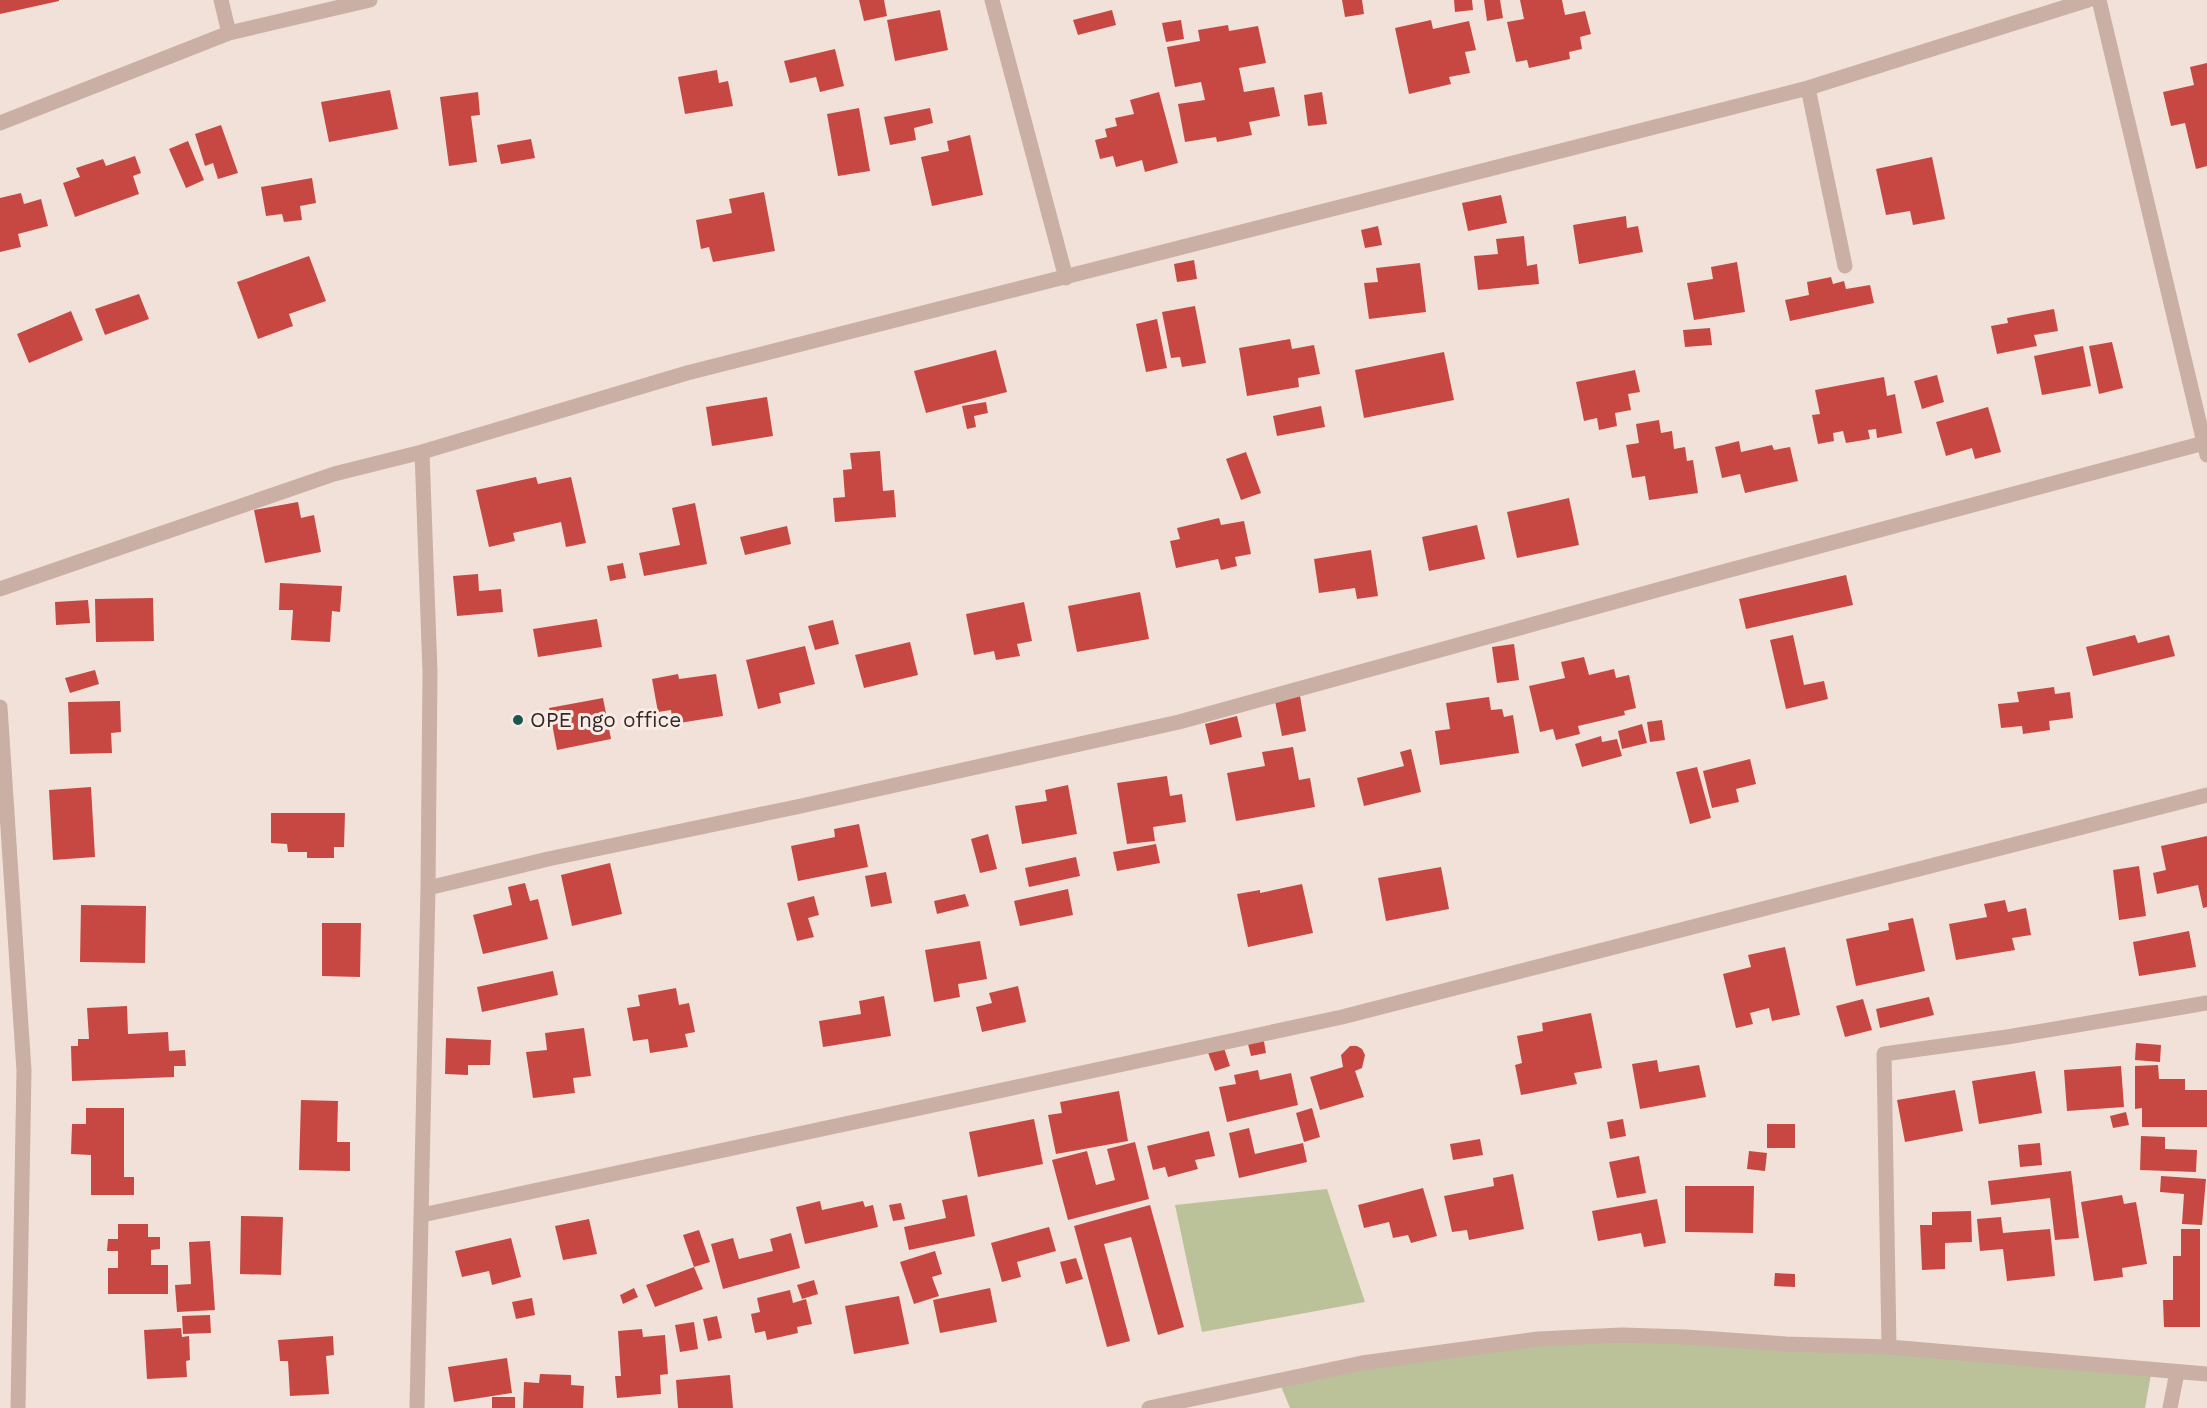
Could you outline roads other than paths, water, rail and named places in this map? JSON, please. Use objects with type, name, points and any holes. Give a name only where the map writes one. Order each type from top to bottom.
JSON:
[{"type":"street","points":[[221,0],[229,33]]},
{"type":"street","points":[[0,123],[229,33],[370,0]]},
{"type":"street","points":[[992,0],[1066,278]]},
{"type":"street","points":[[0,589],[334,474],[422,452],[687,373],[1808,88],[2088,0]]},
{"type":"street","points":[[428,888],[548,859],[801,806],[1179,722],[1715,574],[2206,449],[2099,0]]},
{"type":"street","points":[[1808,88],[1845,266]]},
{"type":"street","points":[[417,1408],[428,888],[430,672],[422,452]]},
{"type":"street","points":[[0,707],[24,1071],[18,1408]]},
{"type":"street","points":[[422,1215],[1342,1017],[2207,795]]},
{"type":"street","points":[[1889,1347],[1884,1054],[2007,1037],[2207,1003]]},
{"type":"street","points":[[1149,1408],[1362,1363],[1538,1340],[1621,1335],[1889,1347],[2207,1374]]},
{"type":"street","points":[[2170,1408],[2177,1372]]},
{"type":"place","name":"OPE ngo office","points":[[518,720]]}]
